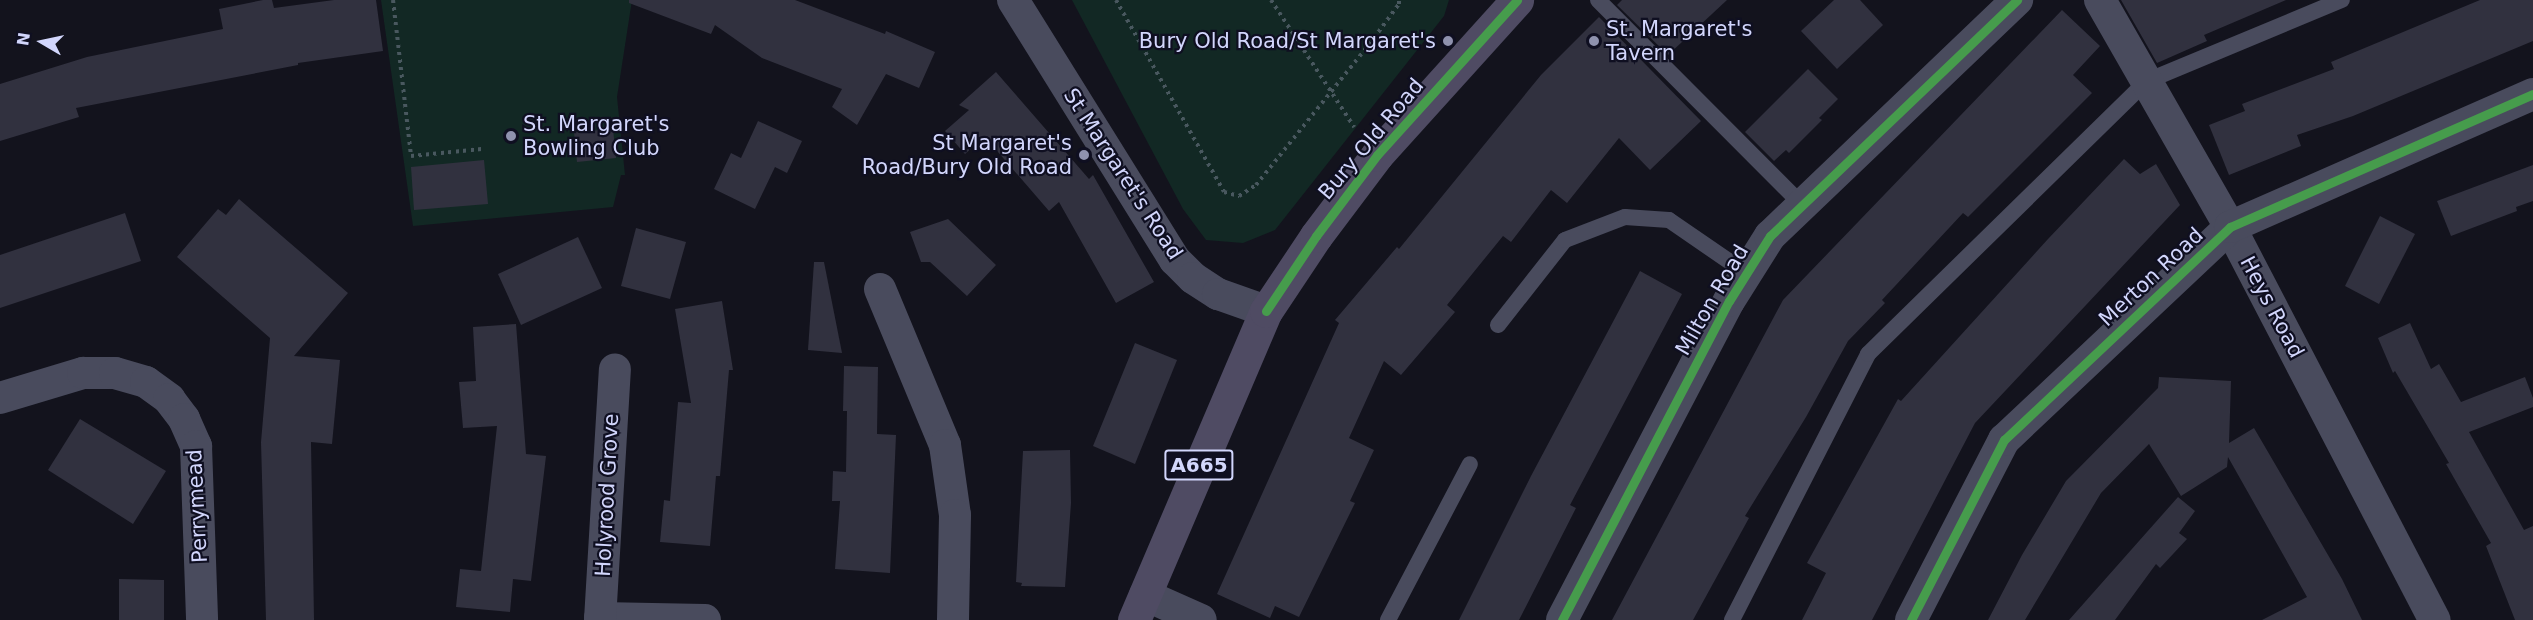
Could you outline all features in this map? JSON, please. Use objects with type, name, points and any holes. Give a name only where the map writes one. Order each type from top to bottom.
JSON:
[{"type":"main road","name":"Bury Old Road","points":[[1139,607],[1266,311],[1316,236],[1377,155],[1510,2]]},
{"type":"street","name":"St Margaret's Road","points":[[1012,0],[1175,260],[1193,278],[1218,294],[1266,311]]},
{"type":"street","name":"Milton Road","points":[[1562,620],[1729,301],[1770,236],[2017,0]]},
{"type":"street","name":"Heys Road","points":[[2100,0],[2230,227],[2435,620]]},
{"type":"street","name":"Merton Road","points":[[1911,620],[2004,440],[2230,227],[2533,94]]},
{"type":"street","points":[[880,289],[945,445],[955,515],[953,620]]},
{"type":"street","name":"Holyrood Grove","points":[[600,619],[615,369]]},
{"type":"street","name":"Perrymead","points":[[0,398],[65,377],[115,373],[146,382],[169,399],[184,419],[196,446],[202,620]]},
{"type":"street","points":[[1139,607],[1201,620]]},
{"type":"street","points":[[600,619],[705,620]]},
{"type":"lane","points":[[1598,0],[1802,205]]},
{"type":"lane","points":[[1732,620],[1868,354],[2147,81],[2342,0]]},
{"type":"lane","points":[[1498,325],[1565,240],[1625,217],[1669,220],[1746,273]]},
{"type":"lane","points":[[1388,620],[1470,464]]},
{"type":"path","points":[[393,0],[411,156],[482,149]]},
{"type":"path","points":[[1116,0],[1224,192],[1239,196],[1256,185],[1374,39],[1399,4],[1399,0]]},
{"type":"path","points":[[1271,0],[1358,133],[1377,155]]},
{"type":"green space","name":"St. Margaret's Bowling Club","points":[[381,0],[632,0],[617,97],[625,175],[621,175],[613,207],[413,226]]},
{"type":"green space","points":[[1072,0],[1449,0],[1444,16],[1275,230],[1243,243],[1206,240],[1183,209]]},
{"type":"building","points":[[272,0],[274,8],[334,0],[376,0],[383,51],[298,63],[298,65],[76,108],[79,117],[0,141],[0,84],[87,57],[223,29],[219,9]]},
{"type":"building","points":[[629,0],[795,0],[885,34],[886,31],[935,52],[919,88],[886,74],[857,125],[832,107],[842,89],[762,58],[715,25],[711,34],[629,3]]},
{"type":"building","points":[[1622,0],[1727,0],[1668,55],[1617,5]]},
{"type":"building","points":[[1834,0],[1860,0],[1883,25],[1837,69],[1801,31]]},
{"type":"building","points":[[2121,0],[2286,0],[2204,35],[2207,41],[2157,63]]},
{"type":"building","points":[[2480,0],[2533,0],[2533,41],[2353,116],[2297,135],[2301,146],[2229,175],[2209,125],[2245,111],[2242,104],[2334,69],[2331,62]]},
{"type":"building","points":[[2062,10],[2100,46],[2073,75],[2092,93],[1968,217],[1963,213],[1882,300],[1885,303],[1848,341],[1806,417],[1745,516],[1749,518],[1693,620],[1612,620],[1783,300]]},
{"type":"building","points":[[1599,17],[1701,121],[1650,170],[1619,138],[1567,203],[1551,190],[1511,242],[1503,236],[1447,305],[1455,312],[1401,375],[1384,361],[1349,438],[1374,450],[1350,501],[1355,503],[1299,617],[1275,606],[1270,618],[1217,594],[1339,323],[1335,320],[1397,247],[1399,249],[1541,75]]},
{"type":"building","points":[[1808,69],[1838,99],[1819,118],[1822,120],[1789,153],[1786,150],[1774,161],[1745,132]]},
{"type":"building","points":[[996,72],[1089,179],[1093,175],[1154,282],[1116,303],[1059,202],[1049,211],[985,137],[965,154],[945,131],[969,110],[959,105]]},
{"type":"building","points":[[758,121],[802,141],[787,173],[775,167],[755,209],[714,189],[731,153],[741,158]]},
{"type":"building","points":[[613,129],[616,158],[577,162],[574,132]]},
{"type":"building","points":[[2124,159],[2140,174],[2156,164],[2180,205],[1975,423],[1872,620],[1802,620],[1826,573],[1807,563],[1898,399],[1901,401]]},
{"type":"building","points":[[484,160],[488,204],[414,210],[411,167]]},
{"type":"building","points":[[2533,165],[2533,201],[2516,207],[2517,211],[2451,236],[2437,201]]},
{"type":"building","points":[[239,199],[348,293],[294,356],[340,360],[332,444],[311,442],[314,620],[266,620],[261,442],[270,338],[177,257],[218,209],[226,215]]},
{"type":"building","points":[[125,213],[141,261],[0,308],[0,255]]},
{"type":"building","points":[[2380,216],[2415,234],[2379,304],[2345,286]]},
{"type":"building","points":[[948,219],[996,265],[967,296],[930,262],[921,262],[910,232]]},
{"type":"building","points":[[636,228],[686,242],[670,299],[621,286]]},
{"type":"building","points":[[578,237],[602,288],[521,325],[498,274]]},
{"type":"building","points":[[814,262],[824,262],[842,353],[808,350]]},
{"type":"building","points":[[1640,271],[1682,294],[1570,505],[1576,508],[1519,620],[1459,620],[1531,476]]},
{"type":"building","points":[[722,301],[733,370],[729,370],[720,476],[716,476],[710,546],[660,542],[664,500],[670,501],[678,402],[691,403],[675,309]]},
{"type":"building","points":[[2410,323],[2431,369],[2439,364],[2461,402],[2525,377],[2533,398],[2533,407],[2469,432],[2524,530],[2533,526],[2533,620],[2515,620],[2486,546],[2491,543],[2446,464],[2449,463],[2395,371],[2393,373],[2378,338]]},
{"type":"building","points":[[516,324],[526,454],[546,456],[531,581],[513,579],[510,612],[456,607],[460,569],[481,571],[497,426],[463,428],[459,382],[476,381],[473,327]]},
{"type":"building","points":[[1135,343],[1177,360],[1135,464],[1093,446]]},
{"type":"building","points":[[844,366],[878,367],[877,434],[896,435],[890,573],[835,569],[840,501],[832,501],[833,471],[846,472],[847,411],[843,411]]},
{"type":"building","points":[[2159,377],[2231,381],[2229,443],[2254,428],[2342,579],[2362,620],[2262,620],[2307,597],[2228,457],[2227,467],[2181,496],[2149,444],[2101,493],[2025,620],[1988,620],[2022,555],[2066,481],[2158,388]]},
{"type":"building","points":[[80,419],[166,471],[133,524],[48,470]]},
{"type":"building","points":[[1070,450],[1071,503],[1065,587],[1021,586],[1022,583],[1016,582],[1023,451]]},
{"type":"building","points":[[2178,497],[2195,511],[2179,533],[2187,539],[2160,568],[2156,564],[2115,620],[2069,620]]},
{"type":"building","points":[[119,579],[164,580],[164,620],[119,620]]},
{"type":"cycle path","points":[[1266,311],[1316,236],[1377,155],[1517,0]]},
{"type":"cycle path","points":[[1562,620],[1729,301],[1770,236],[2017,0]]},
{"type":"cycle path","points":[[1911,620],[2004,440],[2230,227],[2533,94]]},
{"type":"place","name":"Bury Old Road/St Margaret's","points":[[1448,41]]},
{"type":"place","name":"St. Margaret's Tavern","points":[[1594,41]]},
{"type":"place","name":"St. Margaret's Bowling Club","points":[[511,136]]},
{"type":"place","name":"St Margaret's Road/Bury Old Road","points":[[1084,155]]}]
